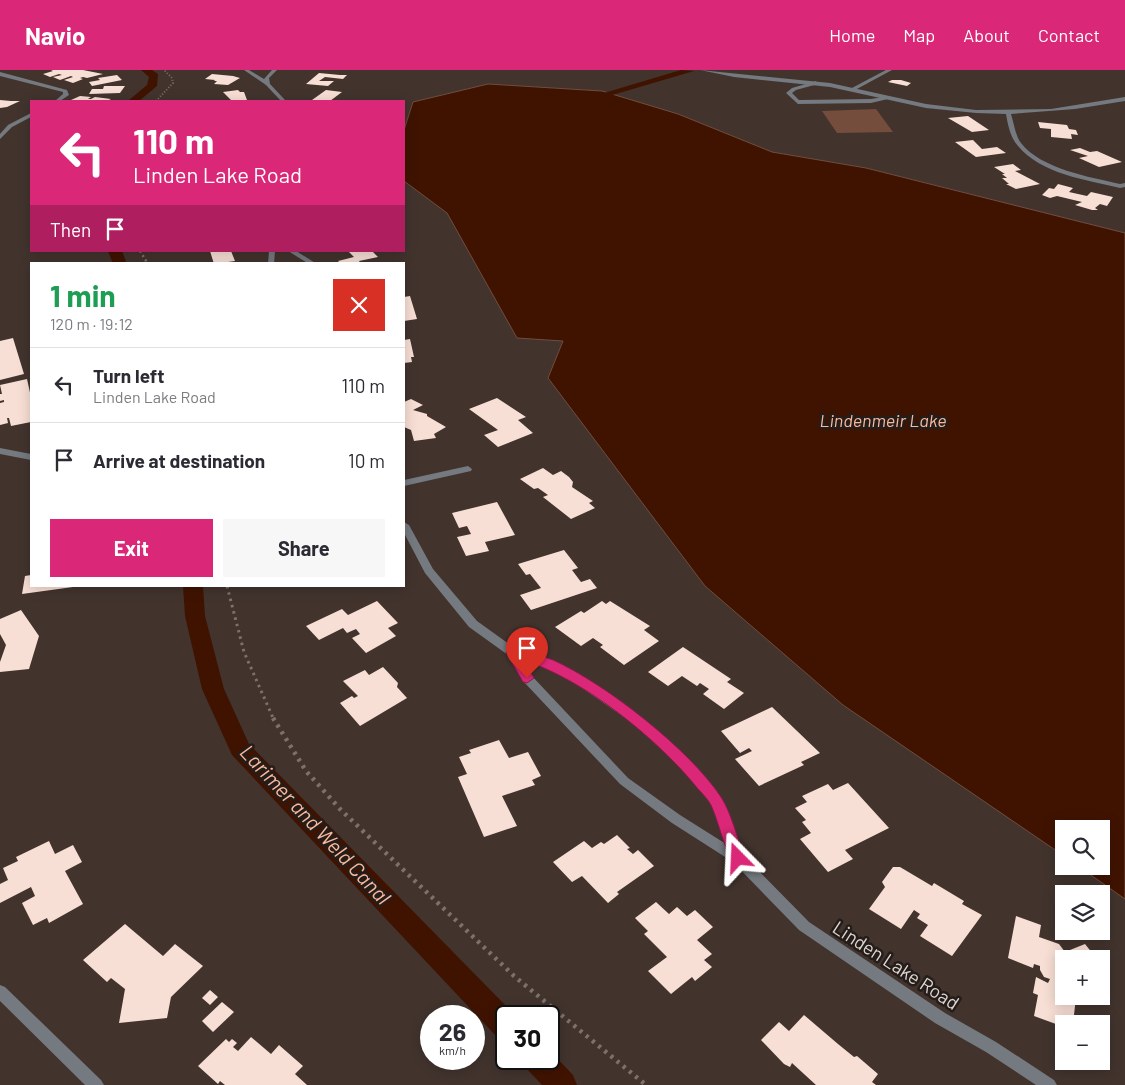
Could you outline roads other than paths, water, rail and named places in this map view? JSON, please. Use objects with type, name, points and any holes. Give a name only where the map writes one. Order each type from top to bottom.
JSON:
[{"type":"street","points":[[246,70],[268,84],[283,100]]},
{"type":"street","points":[[268,84],[266,78],[275,70]]},
{"type":"street","points":[[702,70],[746,78],[816,83],[956,110],[1008,112],[1065,110],[1125,99]]},
{"type":"street","points":[[853,89],[890,70]]},
{"type":"street","points":[[0,74],[65,91],[66,95],[58,100]]},
{"type":"street","points":[[816,83],[794,89],[790,93],[798,102],[871,101],[889,98]]},
{"type":"street","points":[[1008,112],[1014,136],[1021,146],[1032,155],[1071,173],[1123,187]]},
{"type":"street","points":[[0,137],[12,125],[30,116]]},
{"type":"street","points":[[0,124],[12,125]]},
{"type":"street","points":[[293,252],[310,262]]},
{"type":"street","points":[[0,452],[30,457]]},
{"type":"street","points":[[405,484],[468,469]]},
{"type":"street","name":"Linden Lake Road","points":[[405,527],[429,571],[473,624],[512,652],[548,663],[578,680],[635,719],[679,757],[716,801],[738,858]]},
{"type":"street","name":"Linden Lake Road","points":[[512,652],[527,678],[624,780],[676,818],[738,858],[804,926],[940,1018],[991,1046],[1049,1085]]},
{"type":"street","points":[[0,992],[96,1085]]},
{"type":"water","name":"Lindenmeir Lake","points":[[488,84],[602,91],[678,114],[772,152],[866,168],[1125,233],[1125,899],[1110,888],[1110,885],[1105,885],[1091,875],[1110,875],[1110,820],[1055,820],[1055,850],[843,705],[705,586],[548,378],[563,341],[517,338],[447,213],[405,182],[405,127],[413,102]]},
{"type":"waterway","name":"Larimer and Weld Canal","points":[[134,100],[152,86],[154,76],[146,70]]},
{"type":"waterway","points":[[609,93],[689,71]]},
{"type":"waterway","name":"Larimer and Weld Canal","points":[[115,252],[119,262]]},
{"type":"waterway","name":"Larimer and Weld Canal","points":[[193,587],[195,616],[213,689],[240,749],[495,1015]]},
{"type":"waterway","name":"Larimer and Weld Canal","points":[[548,1070],[562,1085]]}]
